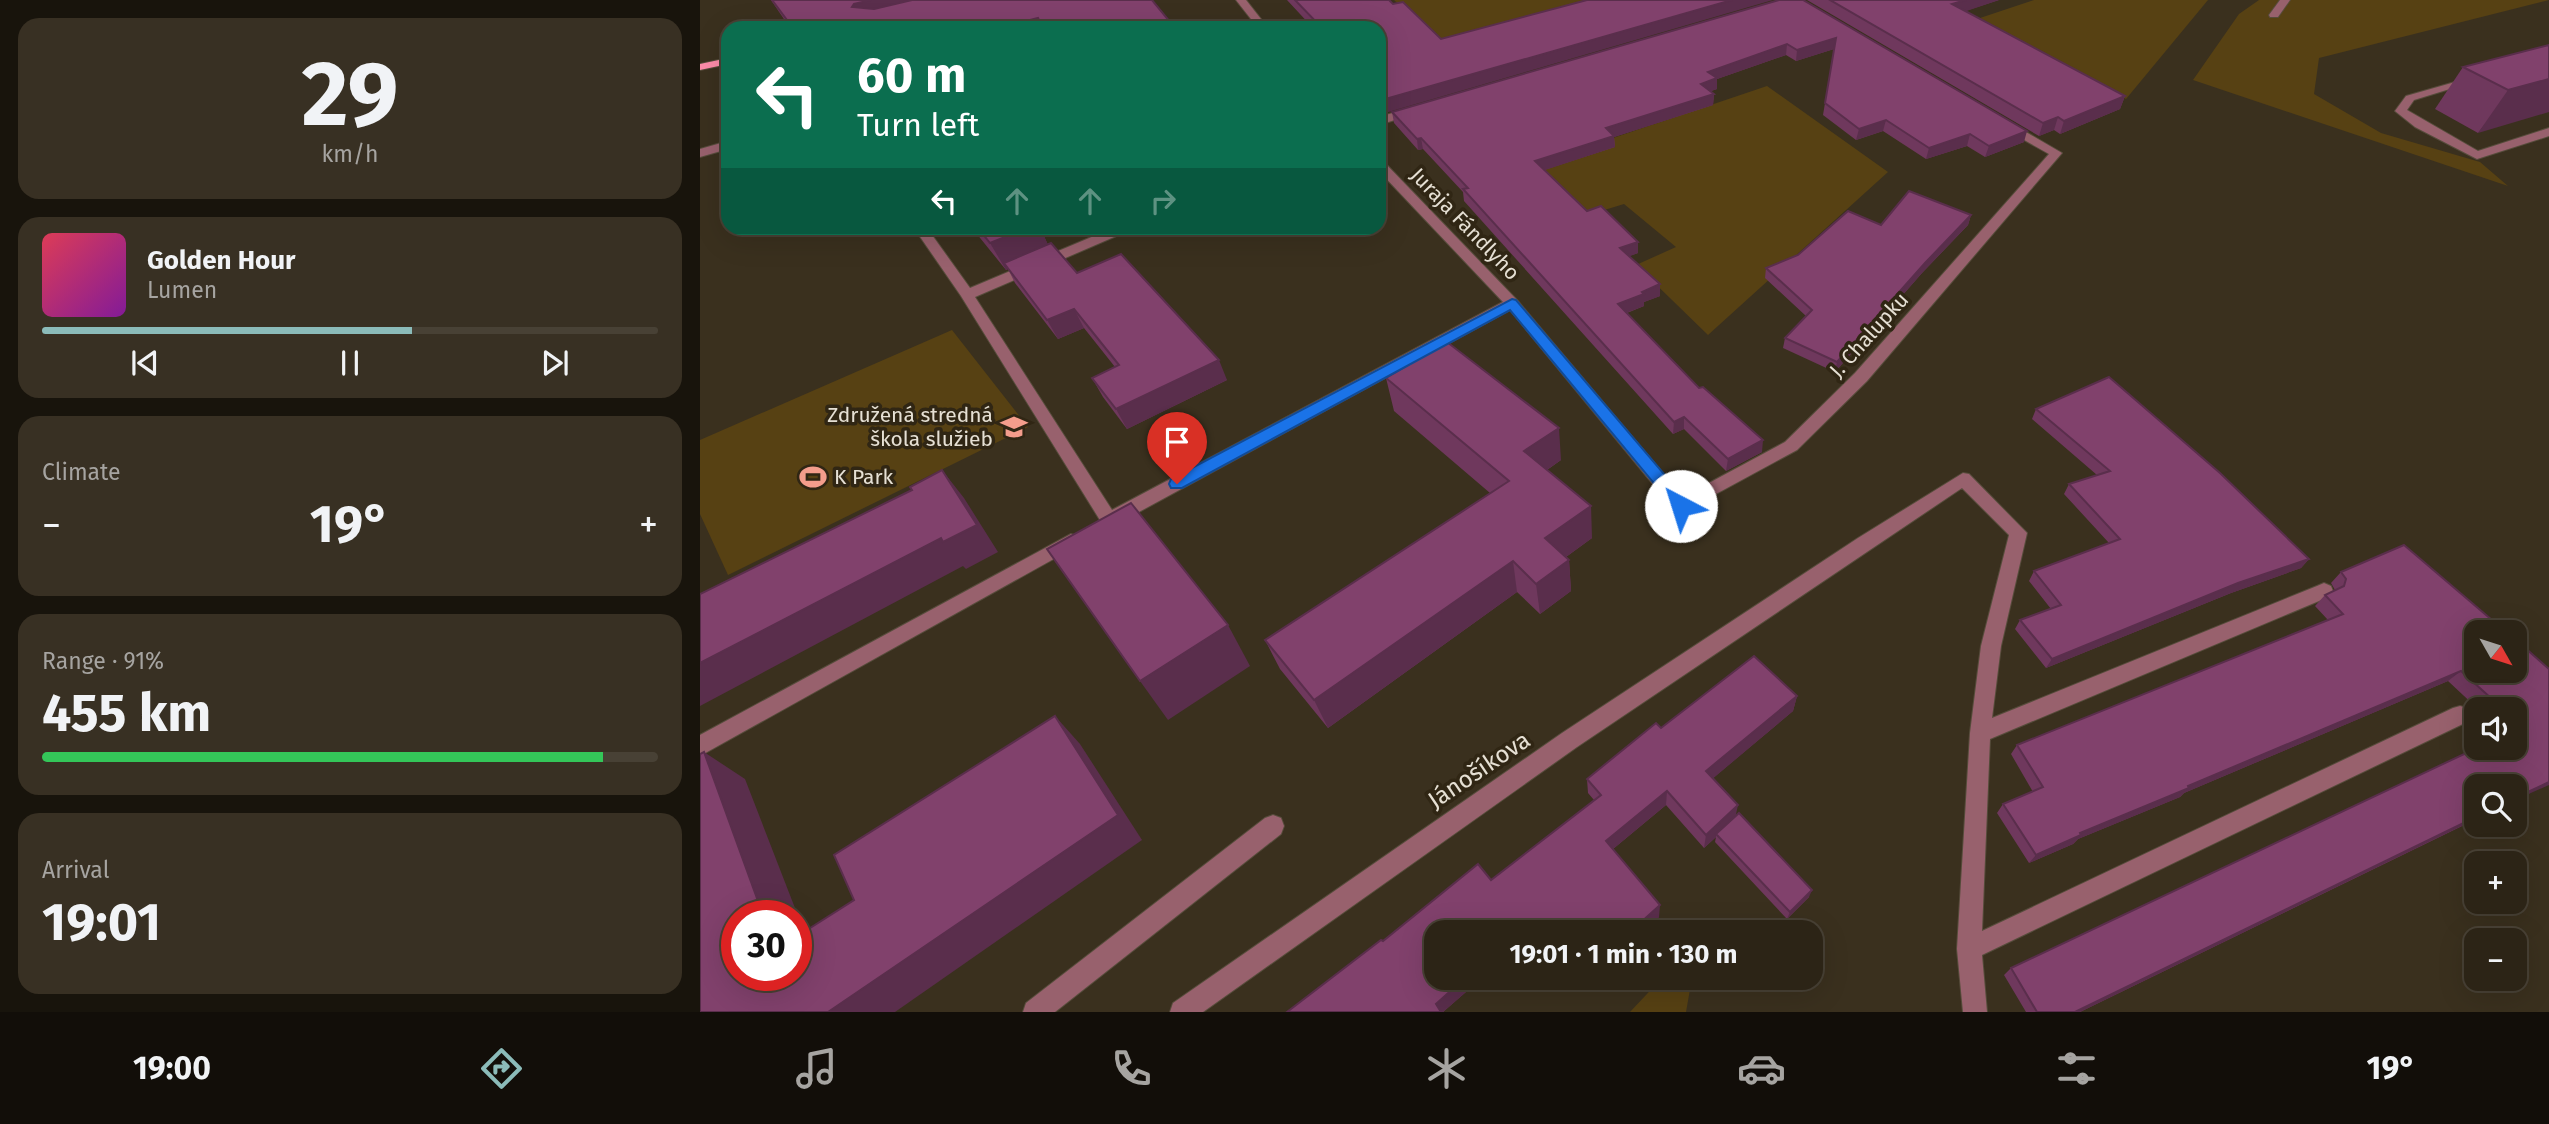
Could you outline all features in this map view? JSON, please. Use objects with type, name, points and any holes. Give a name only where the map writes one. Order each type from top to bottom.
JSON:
[{"type":"main road","points":[[700,67],[721,62]]},
{"type":"street","points":[[1241,0],[1258,21]]},
{"type":"street","points":[[2274,15],[2285,0]]},
{"type":"street","points":[[2486,77],[2410,98],[2401,111],[2419,124],[2477,155],[2543,134],[2549,143]]},
{"type":"street","points":[[1386,119],[1432,105]]},
{"type":"street","name":"J. Chalupku","points":[[1681,506],[1791,446],[1861,377],[2056,153],[1997,118]]},
{"type":"street","points":[[700,153],[721,147]]},
{"type":"street","name":"Juraja Fándlyho","points":[[1386,171],[1512,303],[1681,506]]},
{"type":"street","points":[[926,235],[967,295],[1097,526]]},
{"type":"street","points":[[967,295],[1107,235]]},
{"type":"street","points":[[700,746],[1097,526],[1512,303]]},
{"type":"street","name":"Jánošíkova","points":[[1182,1012],[1424,838],[1809,578],[1963,480],[2018,533],[1991,646],[1980,733]]},
{"type":"street","points":[[1975,1012],[1969,949],[1980,733],[2325,591]]},
{"type":"street","points":[[1969,949],[2460,715]]},
{"type":"street","points":[[1035,1012],[1273,826]]},
{"type":"shaded area","points":[[1394,0],[1604,0],[1443,46]]},
{"type":"shaded area","points":[[2034,0],[2208,0],[2126,99],[1980,18]]},
{"type":"shaded area","points":[[2259,0],[2549,0],[2319,58],[2314,94],[2381,133],[2480,162],[2508,186],[2193,80],[2239,14]]},
{"type":"shaded area","points":[[1767,86],[1888,172],[1708,335],[1636,265],[1676,247],[1624,204],[1588,215],[1533,165]]},
{"type":"shaded area","name":"K Park","points":[[952,330],[1028,427],[728,575],[700,514],[700,440]]},
{"type":"shaded area","points":[[1651,990],[1690,990],[1686,1012],[1630,1012]]},
{"type":"building","points":[[772,0],[871,0],[854,4],[852,7],[874,9],[912,0],[1152,0],[1169,21],[1040,21],[1038,18],[1026,21],[788,21]]},
{"type":"building","points":[[1295,0],[1389,0],[1393,4],[1403,2],[1441,39],[1587,0],[1732,0],[1386,99],[1386,21],[1315,21]]},
{"type":"building","points":[[1779,0],[1803,0],[2027,131],[1989,146],[1970,134],[1929,148],[1886,120],[1859,129],[1825,103],[1836,38],[1797,50],[1787,44],[1708,72],[1717,78],[1701,84],[1714,94],[1606,128],[1614,136],[1535,161],[1587,211],[1601,206],[1638,242],[1620,248],[1660,284],[1642,292],[1644,294],[1618,304],[1699,388],[1703,387],[1763,440],[1728,459],[1684,417],[1674,422],[1463,189],[1468,188],[1421,138],[1417,139],[1392,112]]},
{"type":"building","points":[[1830,0],[1966,0],[1952,4],[2125,96],[2064,121],[2058,117],[2043,123]]},
{"type":"building","points":[[2549,45],[2549,79],[2508,90],[2463,67]]},
{"type":"building","points":[[1909,191],[1971,215],[1837,362],[1785,338],[1812,310],[1766,268],[1798,255],[1848,211],[1881,225]]},
{"type":"building","points":[[984,235],[1010,235],[990,243]]},
{"type":"building","points":[[1051,243],[1077,273],[1121,254],[1219,360],[1116,409],[1092,378],[1119,365],[1074,309],[1047,320],[1004,263]]},
{"type":"building","points":[[1447,342],[1559,428],[1524,451],[1591,506],[1545,538],[1569,560],[1536,584],[1513,561],[1314,700],[1265,640],[1509,481],[1386,378]]},
{"type":"building","points":[[2109,377],[2220,473],[2309,559],[2238,583],[2052,659],[2020,620],[2061,605],[2034,571],[2120,539],[2069,484],[2110,471],[2036,409]]},
{"type":"building","points":[[942,470],[977,525],[943,542],[941,538],[700,663],[700,594],[912,490],[910,487]]},
{"type":"building","points":[[1131,503],[1228,625],[1140,681],[1047,549]]},
{"type":"building","points":[[2404,545],[2492,620],[2464,620],[2464,674],[2461,671],[2188,786],[2189,788],[2080,833],[2081,835],[2036,855],[2003,804],[2043,787],[2017,745],[2343,614],[2325,595],[2344,586],[2346,579],[2341,572]]},
{"type":"building","points":[[2527,650],[2549,669],[2549,782],[2527,792],[2527,774],[2464,774],[2464,823],[2075,1012],[2037,1012],[2011,968],[2464,754],[2464,760],[2527,760],[2527,697],[2490,697],[2474,683],[2527,683]]},
{"type":"building","points":[[1754,656],[1797,696],[1706,771],[1738,805],[1706,835],[1667,791],[1606,841],[1660,905],[1643,920],[1424,920],[1424,990],[1452,990],[1436,1004],[1441,1012],[1287,1012],[1383,941],[1478,864],[1491,880],[1601,795],[1587,779],[1656,723],[1661,728]]},
{"type":"building","points":[[1055,716],[1118,815],[828,1012],[700,1012],[700,754],[704,752],[758,900],[721,900],[721,991],[812,991],[812,927],[854,900],[834,855]]},
{"type":"building","points":[[1739,813],[1812,890],[1790,912],[1716,834]]},
{"type":"place","name":"Združená stredná škola služieb","points":[[1014,427]]},
{"type":"place","name":"K Park","points":[[813,477]]},
{"type":"route","points":[[1177,484],[1512,303],[1681,506]]}]
